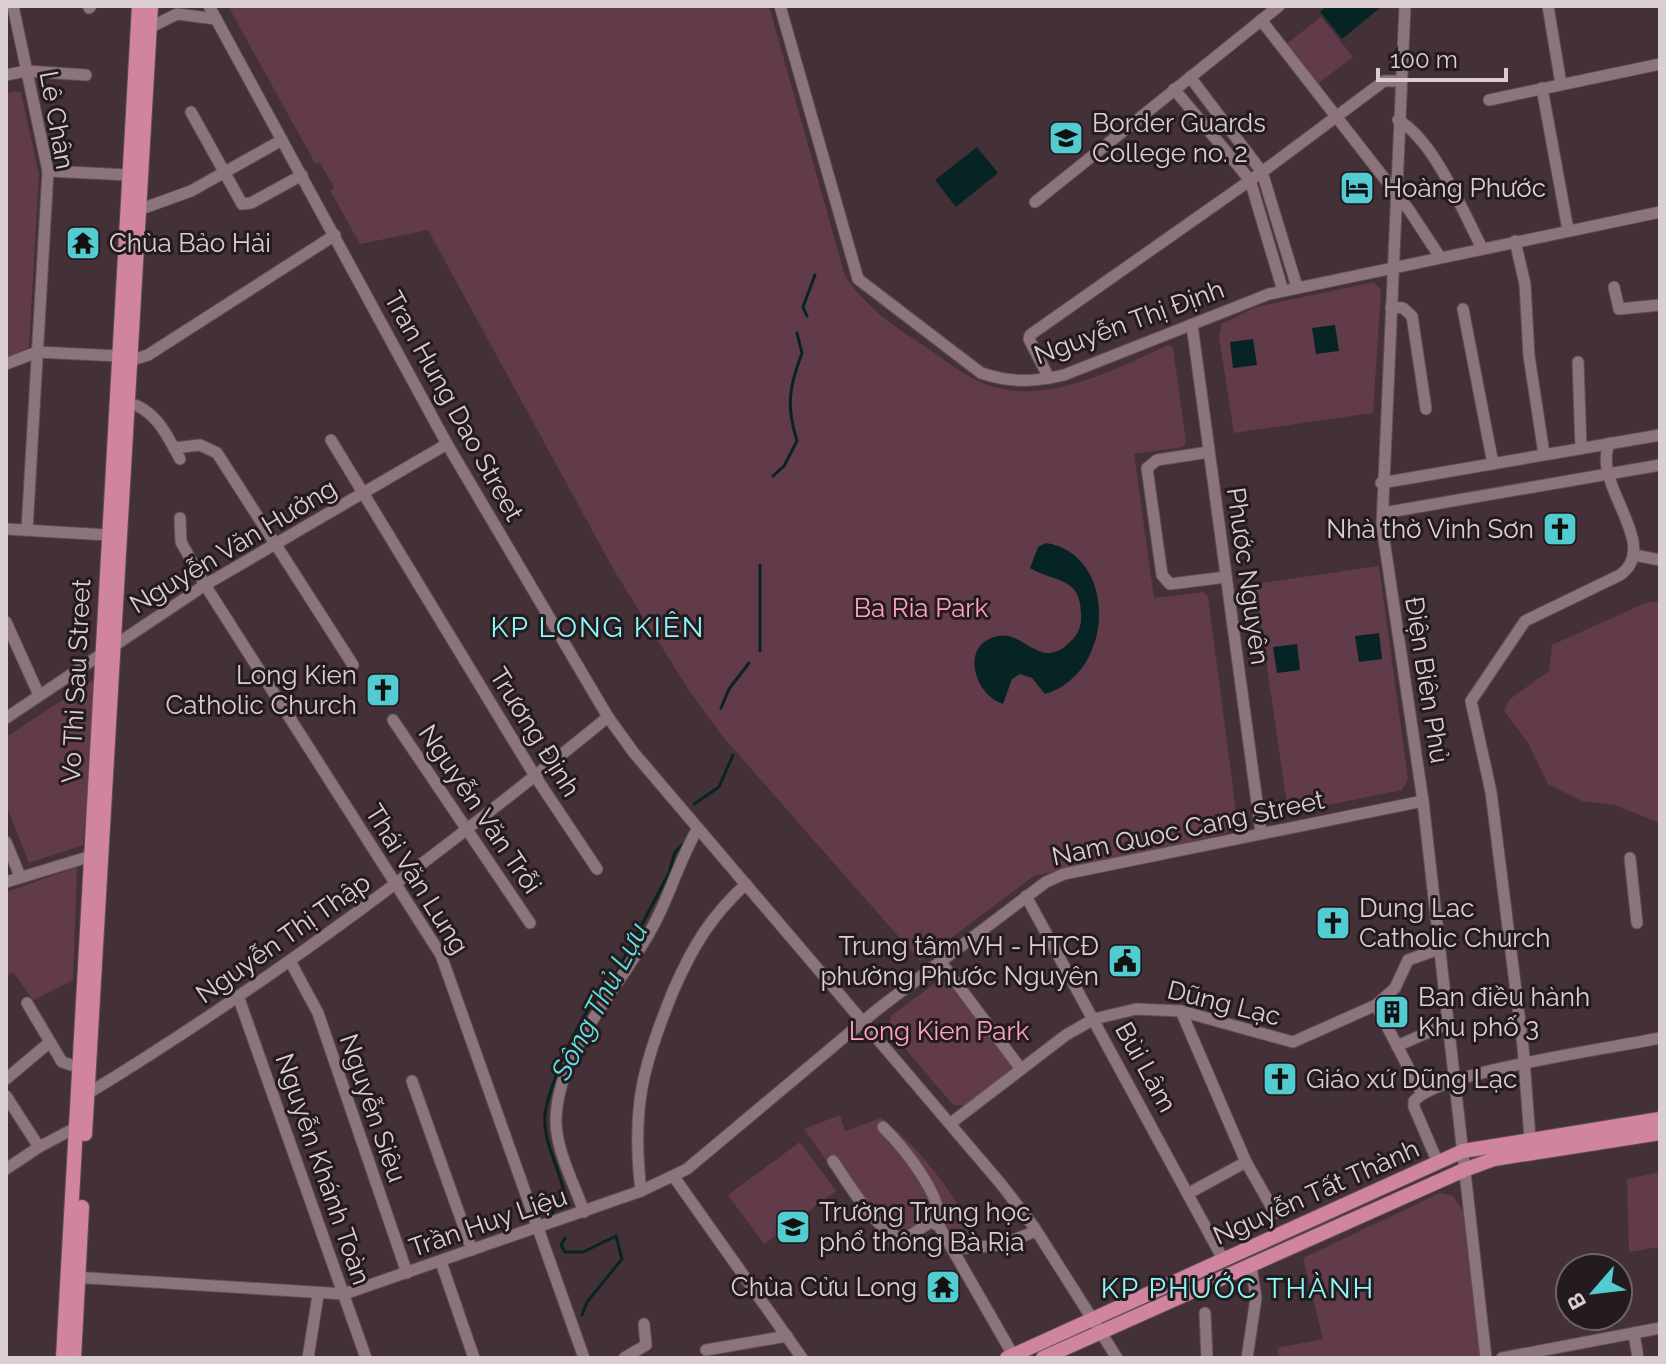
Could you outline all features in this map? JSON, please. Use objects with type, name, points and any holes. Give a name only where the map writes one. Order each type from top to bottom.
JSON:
[{"type":"main road","name":"Vo Thi Sau Street","points":[[74,1358],[73,1277],[107,650],[129,403],[125,358],[129,175],[139,6]]},
{"type":"main road","name":"Vo Thi Sau Street","points":[[107,650],[108,535],[141,209],[151,6]]},
{"type":"main road","name":"Vo Thi Sau Street","points":[[63,1358],[73,1277],[81,1111],[78,1067],[96,854]]},
{"type":"main road","name":"Nguyễn Tất Thành","points":[[1010,1357],[1463,1151],[1660,1119]]},
{"type":"main road","name":"Nguyễn Tất Thành","points":[[1043,1358],[1494,1159],[1660,1133]]},
{"type":"street","name":"Lê Chân","points":[[13,6],[48,171],[27,530]]},
{"type":"street","name":"Tran Hung Dao Street","points":[[209,6],[447,444],[608,717],[698,828],[951,1123],[1036,1231],[1117,1358]]},
{"type":"street","name":"Nguyễn Thị Định","points":[[780,6],[858,279],[981,373],[1028,383],[1297,287],[1660,212]]},
{"type":"street","points":[[1035,202],[1279,6]]},
{"type":"street","name":"Điện Biên Phủ","points":[[1405,6],[1381,483],[1382,526],[1423,801],[1457,1079],[1464,1170],[1486,1358]]},
{"type":"street","points":[[1548,6],[1561,84]]},
{"type":"street","points":[[149,28],[177,14],[216,19]]},
{"type":"street","points":[[1261,20],[1337,115],[1440,257]]},
{"type":"street","points":[[1489,100],[1660,64]]},
{"type":"street","points":[[6,75],[26,71],[86,75]]},
{"type":"street","points":[[1190,77],[1262,172],[1297,287]]},
{"type":"street","points":[[1049,378],[1029,339],[1030,335],[1262,172],[1384,81],[1401,81]]},
{"type":"street","points":[[1542,88],[1568,230]]},
{"type":"street","points":[[1174,89],[1250,180],[1283,291]]},
{"type":"street","points":[[191,112],[239,201],[247,205],[302,175]]},
{"type":"street","points":[[1398,120],[1409,126],[1425,145],[1482,248]]},
{"type":"street","points":[[141,209],[191,191],[282,140]]},
{"type":"street","points":[[48,171],[129,175]]},
{"type":"street","points":[[6,364],[37,352],[125,358],[148,355],[335,235]]},
{"type":"street","points":[[1515,241],[1525,284],[1529,356],[1544,454]]},
{"type":"street","points":[[1614,287],[1619,309],[1660,305]]},
{"type":"street","points":[[1391,307],[1403,308],[1412,316],[1426,409]]},
{"type":"street","points":[[1463,309],[1493,464]]},
{"type":"street","name":"Phước Nguyên","points":[[1192,325],[1261,832]]},
{"type":"street","points":[[1578,362],[1581,448]]},
{"type":"street","points":[[129,403],[155,416],[177,453],[200,445],[217,453],[353,665]]},
{"type":"street","points":[[1381,483],[1660,435]]},
{"type":"street","name":"Trương Định","points":[[331,440],[535,776],[597,869]]},
{"type":"street","points":[[1530,1139],[1525,1065],[1489,777],[1471,701],[1525,621],[1620,575],[1632,564],[1634,555],[1626,519],[1607,474],[1605,458],[1610,443]]},
{"type":"street","name":"Nguyễn Văn Hưởng","points":[[6,718],[205,585],[447,444]]},
{"type":"street","points":[[1209,452],[1157,460],[1147,468],[1162,575],[1170,584],[1226,577]]},
{"type":"street","points":[[1383,513],[1660,465]]},
{"type":"street","name":"Thái Văn Lung","points":[[180,518],[181,542],[205,585],[448,969],[584,1358]]},
{"type":"street","points":[[6,529],[108,535]]},
{"type":"street","points":[[1634,555],[1660,560]]},
{"type":"street","points":[[6,622],[39,695]]},
{"type":"street","name":"Nguyễn Thị Thập","points":[[6,1169],[238,996],[397,886],[608,717]]},
{"type":"street","name":"Nguyễn Văn Trỗi","points":[[393,720],[530,923]]},
{"type":"street","name":"Nam Quoc Cang Street","points":[[864,1021],[1026,896],[1064,874],[1423,801]]},
{"type":"street","points":[[584,1212],[556,1122],[558,1099],[566,1072],[653,926],[682,855],[698,828]]},
{"type":"street","points":[[6,842],[20,876]]},
{"type":"street","points":[[6,882],[96,854]]},
{"type":"street","points":[[1630,858],[1637,923]]},
{"type":"street","points":[[641,1191],[639,1106],[650,1044],[692,946],[710,920],[746,884]]},
{"type":"street","name":"Bùi Lâm","points":[[1026,896],[1224,1261]]},
{"type":"street","name":"Dũng Lạc","points":[[951,1123],[1066,1035],[1094,1019],[1136,1009],[1181,1011],[1293,1042],[1376,1005],[1395,988],[1408,960],[1439,949]]},
{"type":"street","name":"Nguyễn Siêu","points":[[290,961],[318,1013],[407,1273]]},
{"type":"street","points":[[940,961],[1021,1069]]},
{"type":"street","name":"Nguyễn Khánh Toàn","points":[[238,996],[366,1358]]},
{"type":"street","points":[[27,1003],[62,1062],[78,1067]]},
{"type":"street","points":[[1376,1005],[1422,1094]]},
{"type":"street","points":[[1181,1011],[1246,1162],[1275,1213]]},
{"type":"street","name":"Trần Huy Liệu","points":[[73,1277],[318,1295],[344,1294],[584,1212],[674,1177],[864,1021]]},
{"type":"street","points":[[1397,1046],[1449,1023]]},
{"type":"street","points":[[1438,1163],[1414,1107],[1414,1101],[1422,1094],[1457,1079],[1660,1038]]},
{"type":"street","points":[[6,1079],[50,1042]]},
{"type":"street","points":[[412,1081],[472,1250]]},
{"type":"street","points":[[6,1096],[39,1147]]},
{"type":"street","points":[[883,1127],[905,1150],[917,1169],[938,1210],[939,1226],[1010,1357]]},
{"type":"street","points":[[833,1161],[891,1235],[906,1237],[931,1222],[939,1226]]},
{"type":"street","points":[[1189,1193],[1246,1162]]},
{"type":"street","points":[[674,1177],[802,1358]]},
{"type":"street","points":[[954,1249],[1001,1245],[1036,1231]]},
{"type":"street","points":[[441,1262],[474,1358]]},
{"type":"street","points":[[1247,1358],[1256,1298],[1251,1266]]},
{"type":"street","points":[[308,1358],[318,1295]]},
{"type":"street","points":[[1205,1313],[1207,1358]]},
{"type":"street","points":[[624,1358],[646,1345],[644,1324]]},
{"type":"street","points":[[1502,1358],[1660,1328]]},
{"type":"street","points":[[1634,1333],[1638,1358]]},
{"type":"street","points":[[706,1350],[787,1336]]},
{"type":"green space","name":"Ba Ria Park","points":[[228,6],[769,6],[845,276],[880,315],[965,374],[1003,389],[1027,391],[1076,383],[1168,345],[1173,348],[1186,442],[1183,447],[1134,454],[1154,598],[1203,592],[1208,596],[1238,827],[1224,834],[1034,876],[920,961],[723,737],[688,689],[615,572],[428,230],[360,244],[331,192],[334,187],[320,163],[315,163]]},
{"type":"green space","points":[[1321,17],[1353,57],[1316,85],[1285,45]]},
{"type":"green space","points":[[6,93],[21,93],[39,174],[29,347],[6,359]]},
{"type":"green space","points":[[1374,282],[1381,290],[1373,413],[1234,433],[1219,337],[1222,324],[1256,307]]},
{"type":"green space","points":[[1379,566],[1408,779],[1402,790],[1293,812],[1287,805],[1255,584]]},
{"type":"green space","points":[[1660,601],[1660,823],[1615,805],[1582,801],[1548,784],[1528,743],[1504,711],[1510,699],[1549,671],[1552,645],[1645,603]]},
{"type":"green space","points":[[98,677],[83,845],[29,863],[6,805],[6,737]]},
{"type":"green space","points":[[77,867],[73,980],[33,1000],[13,972],[6,976],[6,892]]},
{"type":"green space","name":"Long Kien Park","points":[[938,981],[947,982],[1014,1068],[967,1105],[953,1105],[888,1028],[891,1016]]},
{"type":"green space","points":[[840,1115],[845,1131],[881,1118],[896,1130],[937,1174],[979,1242],[955,1245],[936,1212],[888,1248],[804,1129]]},
{"type":"green space","points":[[800,1142],[836,1191],[764,1244],[728,1195]]},
{"type":"green space","points":[[1660,1172],[1660,1247],[1629,1252],[1627,1179]]},
{"type":"green space","points":[[1440,1193],[1453,1196],[1465,1214],[1480,1358],[1280,1358],[1277,1348],[1323,1339],[1303,1258]]},
{"type":"water","points":[[1327,6],[1382,6],[1342,39],[1320,12]]},
{"type":"water","points":[[977,147],[998,173],[956,207],[935,180]]},
{"type":"water","points":[[1335,325],[1339,351],[1316,354],[1312,328]]},
{"type":"water","points":[[1253,339],[1257,365],[1233,368],[1230,342]]},
{"type":"water","points":[[1046,543],[1070,552],[1086,568],[1096,590],[1099,615],[1096,640],[1085,663],[1068,682],[1045,694],[1032,678],[1020,674],[1012,679],[1003,704],[984,691],[978,681],[975,659],[978,649],[986,641],[1007,636],[1051,653],[1071,641],[1080,625],[1080,605],[1072,587],[1030,568],[1038,547]]},
{"type":"water","points":[[1379,633],[1382,659],[1359,662],[1355,636]]},
{"type":"water","points":[[1297,644],[1300,670],[1277,673],[1273,647]]},
{"type":"waterway","name":"Sông Thủ Lựu","points":[[807,316],[803,307],[815,275]]},
{"type":"waterway","name":"Sông Thủ Lựu","points":[[773,476],[784,466],[797,441],[790,407],[794,376],[802,353],[797,333]]},
{"type":"waterway","name":"Sông Thủ Lựu","points":[[760,565],[760,651]]},
{"type":"waterway","name":"Sông Thủ Lựu","points":[[721,708],[729,689],[749,663]]},
{"type":"waterway","name":"Sông Thủ Lựu","points":[[694,804],[719,787],[733,755]]},
{"type":"waterway","name":"Sông Thủ Lựu","points":[[611,983],[669,873],[675,852],[685,842]]},
{"type":"waterway","name":"Sông Thủ Lựu","points":[[552,1214],[564,1192],[546,1134],[548,1101],[578,1027],[607,989]]},
{"type":"waterway","name":"Sông Thủ Lựu","points":[[565,1238],[561,1245],[565,1252],[583,1252],[616,1236],[622,1259],[587,1302],[582,1315]]},
{"type":"place","name":"Border Guards College no. 2","points":[[1066,138]]},
{"type":"place","name":"Hoàng Phước","points":[[1357,188]]},
{"type":"place","name":"Chùa Bảo Hải","points":[[83,243]]},
{"type":"place","name":"Nhà thờ Vinh Sơn","points":[[1560,529]]},
{"type":"place","name":"Long Kien Catholic Church","points":[[383,690]]},
{"type":"place","name":"Dung Lac Catholic Church","points":[[1333,923]]},
{"type":"place","name":"Trung tâm VH - HTCĐ phường Phước Nguyên","points":[[1125,961]]},
{"type":"place","name":"Ban điều hành Khu phố 3","points":[[1392,1012]]},
{"type":"place","name":"Giáo xứ Dũng Lạc","points":[[1280,1079]]},
{"type":"place","name":"Trường Trung học phổ thông Bà Rịa","points":[[793,1227]]},
{"type":"place","name":"Chùa Cửu Long","points":[[943,1287]]},
{"type":"district","name":"KP LONG KIÊN","points":[[598,627]]},
{"type":"district","name":"KP PHƯỚC THÀNH","points":[[1238,1288]]}]
